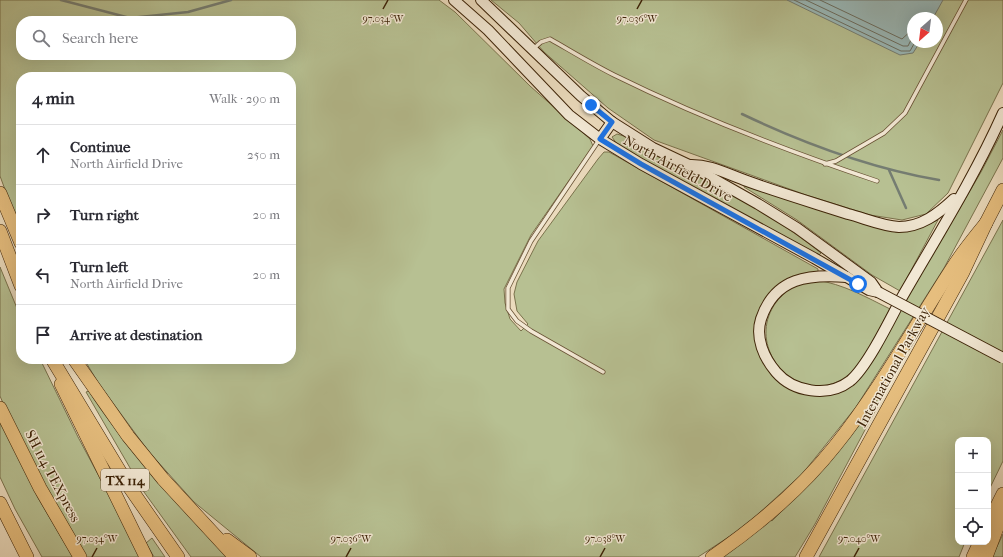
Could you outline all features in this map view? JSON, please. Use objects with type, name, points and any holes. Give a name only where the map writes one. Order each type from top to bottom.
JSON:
[{"type":"highway","name":"International Parkway","points":[[806,557],[963,272],[1003,190]]},
{"type":"highway","points":[[0,193],[16,231]]},
{"type":"highway","points":[[712,557],[766,517],[813,471],[834,447],[884,378],[954,266],[986,223]]},
{"type":"highway","points":[[0,231],[16,273]]},
{"type":"highway","points":[[53,364],[69,404],[146,557]]},
{"type":"highway","name":"TX 114","points":[[54,364],[130,488],[178,557]]},
{"type":"highway","points":[[78,364],[128,436],[163,479],[235,557]]},
{"type":"highway","name":"SH 114 TEXpress","points":[[0,408],[40,488],[80,557]]},
{"type":"highway","points":[[991,518],[1003,494]]},
{"type":"highway","points":[[0,502],[27,557]]},
{"type":"highway","points":[[986,557],[1003,512]]},
{"type":"highway","points":[[202,520],[250,557]]},
{"type":"highway","points":[[974,557],[979,545]]},
{"type":"main road","name":"North Airfield Drive","points":[[454,0],[488,30],[569,115],[600,139],[641,164],[869,290],[878,292],[1003,358]]},
{"type":"main road","name":"North Airfield Drive","points":[[481,0],[581,96],[612,122],[653,148],[689,165],[797,228],[871,282],[878,292]]},
{"type":"main road","points":[[847,277],[821,275],[804,278],[789,283],[778,291],[768,303],[760,324],[759,335],[764,354],[770,365],[782,379],[810,391],[836,389],[850,381],[877,343],[963,190],[1003,113]]},
{"type":"main road","points":[[600,139],[612,122]]},
{"type":"main road","points":[[689,165],[703,164],[746,181],[883,224],[899,227],[912,225],[931,218],[940,212],[963,190]]},
{"type":"lane","points":[[824,164],[839,159],[884,133],[905,113],[966,0]]},
{"type":"lane","points":[[533,49],[541,42],[550,40],[613,74],[685,108],[824,164],[876,182]]},
{"type":"lane","points":[[600,139],[531,241],[508,288],[508,309],[517,321],[530,331],[603,372]]},
{"type":"green space","points":[[0,0],[439,0],[455,12],[530,86],[590,139],[593,146],[531,235],[504,289],[505,303],[510,319],[521,331],[528,324],[517,311],[514,294],[517,282],[538,241],[598,159],[604,152],[609,152],[818,269],[818,273],[776,289],[757,338],[791,389],[842,389],[893,322],[981,172],[1003,130],[1003,158],[944,268],[856,407],[803,473],[744,527],[698,557],[261,557],[194,502],[149,452],[99,384],[87,364],[296,364],[296,72],[16,72],[16,219],[0,176]]},
{"type":"green space","points":[[491,0],[1003,0],[1003,83],[948,193],[926,214],[902,220],[870,215],[806,195],[654,140],[608,108],[544,52],[519,23]]},
{"type":"green space","points":[[617,134],[627,137],[751,205],[775,220],[821,253],[818,256],[619,147],[612,137]]},
{"type":"green space","points":[[745,183],[896,232],[908,232],[938,220],[900,291],[872,275],[797,220],[744,187]]},
{"type":"green space","points":[[1003,220],[1003,461],[991,486],[991,437],[955,437],[955,545],[964,545],[959,557],[819,557]]},
{"type":"green space","points":[[0,267],[16,306],[16,364],[42,364],[78,437],[142,557],[84,557],[13,427],[0,396]]},
{"type":"green space","points":[[816,280],[845,288],[890,309],[868,351],[852,372],[832,384],[811,386],[793,379],[778,366],[769,349],[766,329],[772,309],[788,290],[798,285]]},
{"type":"green space","points":[[889,380],[891,381],[815,524],[795,557],[719,557],[768,518],[772,521],[794,499]]},
{"type":"green space","points":[[89,391],[110,422],[134,452],[192,519],[229,557],[191,557],[144,492],[86,392]]},
{"type":"green space","points":[[0,418],[38,498],[73,557],[42,557],[15,509],[0,477]]},
{"type":"green space","points":[[1003,534],[1003,557],[992,557]]},
{"type":"green space","points":[[152,538],[165,557],[154,557],[146,543]]},
{"type":"water","points":[[787,0],[943,0],[936,12],[907,12],[907,48],[916,48],[913,53],[900,55]]},
{"type":"waterway","points":[[61,0],[122,16]]},
{"type":"waterway","points":[[149,16],[188,12],[231,0]]},
{"type":"waterway","points":[[742,114],[838,154],[888,169],[939,180]]},
{"type":"waterway","points":[[889,170],[906,208]]},
{"type":"route","points":[[591,105],[612,122],[600,139],[641,164],[814,258],[858,284]]}]
